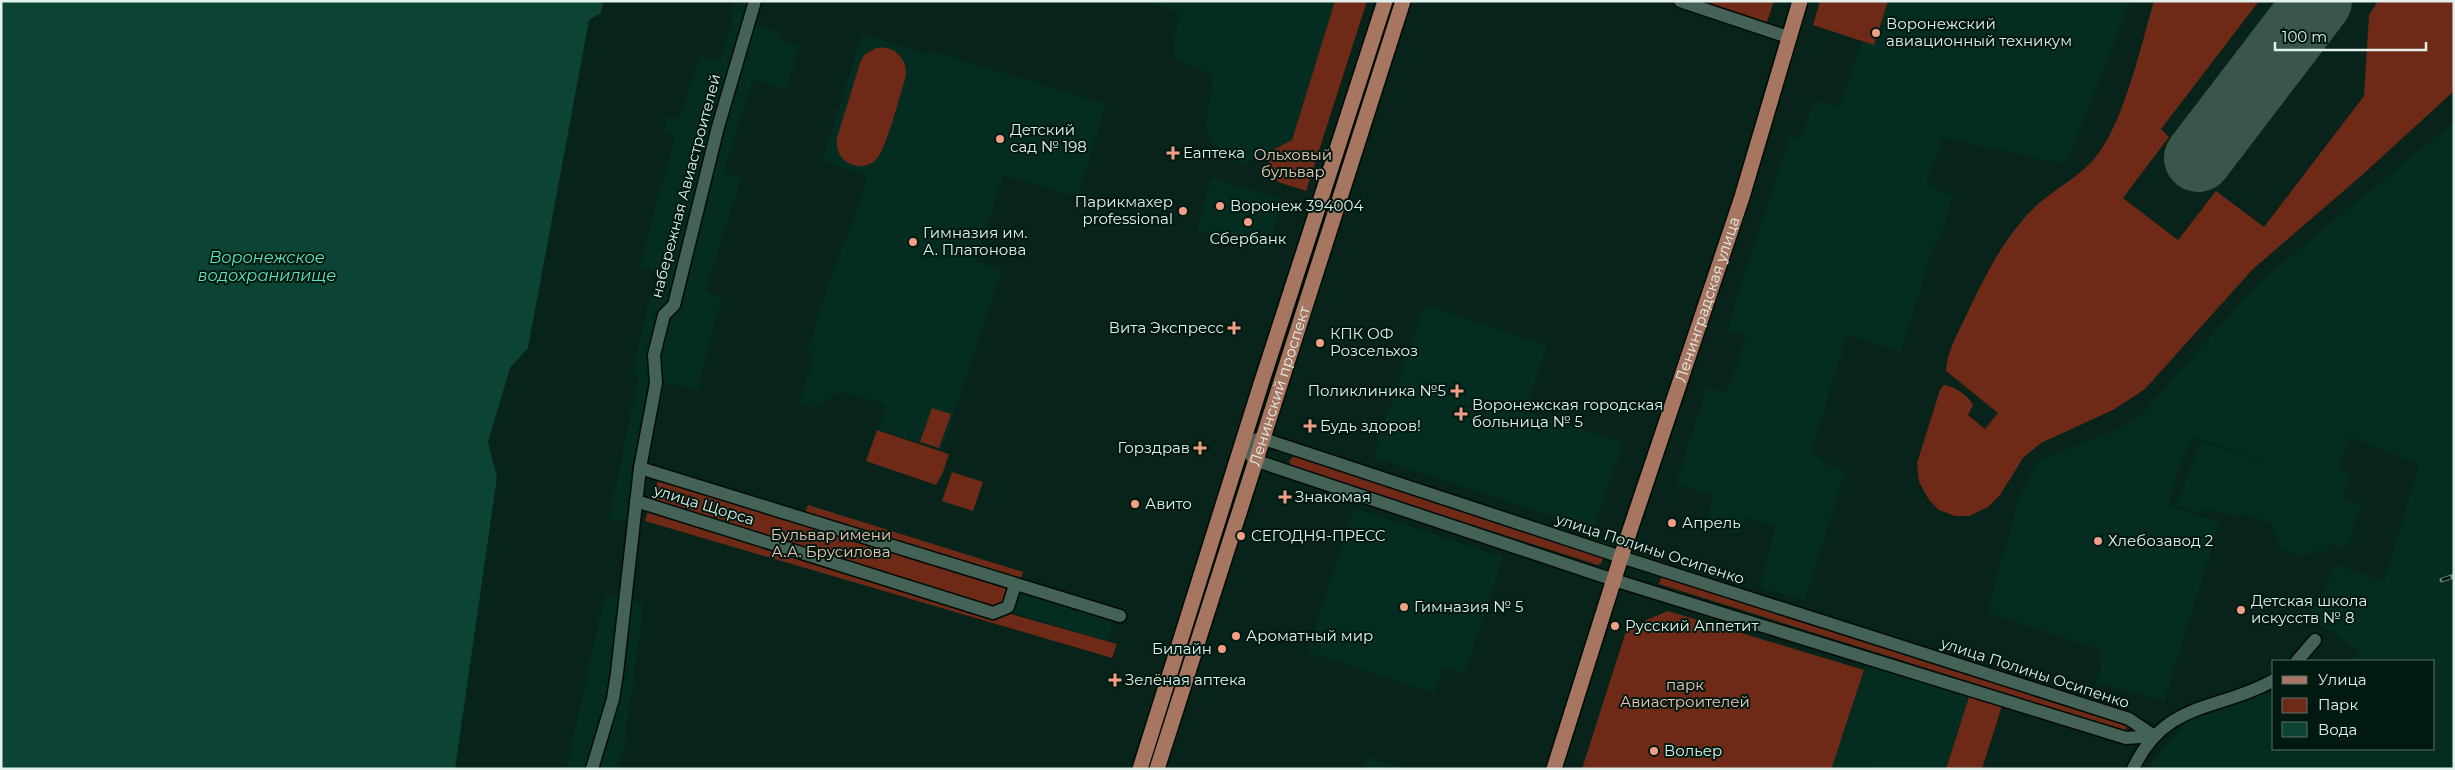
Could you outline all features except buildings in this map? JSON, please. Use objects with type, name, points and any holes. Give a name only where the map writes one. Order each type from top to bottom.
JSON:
[{"type":"main road","name":"Ленинский проспект","points":[[1140,769],[1242,443],[1385,1]]},
{"type":"main road","name":"Ленинский проспект","points":[[1156,769],[1403,1]]},
{"type":"main road","name":"Ленинградская улица","points":[[1554,769],[1621,557],[1742,197],[1800,1]]},
{"type":"street","name":"набережная Авиастроителей","points":[[592,769],[613,699],[640,468],[656,383],[654,355],[664,315],[674,305],[718,126],[755,1]]},
{"type":"street","points":[[1680,1],[1788,37]]},
{"type":"street","points":[[1261,438],[1242,443],[1254,460],[1614,580],[2126,738],[2154,736]]},
{"type":"street","name":"улица Полины Осипенко","points":[[1261,438],[1621,557],[2129,719],[2154,736]]},
{"type":"street","points":[[640,468],[1120,616]]},
{"type":"street","name":"улица Щорса","points":[[636,501],[993,612],[1008,607],[1015,585]]},
{"type":"street","points":[[2298,660],[2315,640]]},
{"type":"street","points":[[2133,769],[2141,751],[2154,736],[2170,723],[2186,713],[2272,681]]},
{"type":"shaded area","points":[[733,1],[760,1],[753,24],[781,33],[779,40],[799,46],[786,89],[753,80],[724,171],[741,178],[706,291],[722,297],[698,390],[665,383],[638,523],[609,518],[639,376],[632,375],[647,307],[659,274],[639,267],[675,136],[663,133],[667,117],[679,119],[700,55],[720,61],[732,22]]},
{"type":"shaded area","points":[[1141,1],[1335,1],[1292,140],[1241,165],[1215,144],[1205,129],[1213,75],[1173,58],[1178,12]]},
{"type":"shaded area","points":[[1820,1],[2131,1],[2066,164],[1943,138],[1926,185],[1953,196],[1939,242],[1934,245],[1901,352],[1847,334],[1812,450],[1825,464],[1845,472],[1805,600],[1761,588],[1775,526],[1745,517],[1740,534],[1706,523],[1712,496],[1676,483],[1707,387],[1727,393],[1746,337],[1728,330],[1738,293],[1790,136],[1800,139],[1814,100],[1839,108],[1862,41],[1813,25]]},
{"type":"shaded area","name":"Гимназия им. А. Платонова","points":[[862,34],[929,55],[931,51],[1106,104],[1078,197],[1003,175],[976,261],[1002,271],[942,450],[879,429],[887,405],[842,391],[813,408],[799,403],[813,360],[808,350],[827,287],[855,215],[867,176],[822,161]]},
{"type":"shaded area","points":[[2454,122],[2454,769],[2150,769],[2151,763],[2189,719],[2266,693],[2272,695],[2272,750],[2435,750],[2435,660],[2352,660],[2361,652],[2312,619],[2314,617],[2309,613],[2318,602],[2336,565],[2384,581],[2419,464],[2350,437],[2339,468],[2351,473],[2343,498],[2361,506],[2350,539],[2342,550],[2329,543],[2326,553],[2316,550],[2303,558],[2280,549],[2271,523],[2242,513],[2240,518],[2204,508],[2201,514],[2176,506],[2200,441],[2292,472],[2194,437],[2179,468],[2169,506],[2220,523],[2164,701],[2097,683],[2100,671],[2101,650],[1987,612],[2019,498],[2037,461],[2115,430],[2141,415],[2259,282]]},
{"type":"shaded area","points":[[1212,178],[1283,200],[1267,251],[1196,229]]},
{"type":"shaded area","name":"Воронежская городская больница № 5","points":[[1424,304],[1547,345],[1525,411],[1623,443],[1594,530],[1373,457]]},
{"type":"shaded area","name":"Гимназия № 5","points":[[1354,508],[1503,557],[1465,673],[1443,666],[1434,693],[1307,652]]},
{"type":"shaded area","points":[[1020,590],[1115,618],[1107,641],[1013,612]]},
{"type":"shaded area","points":[[605,595],[644,603],[623,752],[618,769],[566,769]]},
{"type":"shaded area","points":[[1866,664],[1969,697],[1946,769],[1832,767]]},
{"type":"shaded area","points":[[1367,756],[1401,769],[1362,769]]},
{"type":"green space","name":"Ольховый бульвар","points":[[1335,1],[1367,1],[1306,191],[1278,182],[1265,154],[1292,140]]},
{"type":"green space","points":[[1703,1],[1774,1],[1767,22]]},
{"type":"green space","points":[[1820,1],[1888,1],[1874,45],[1813,25]]},
{"type":"green space","points":[[2154,1],[2259,1],[2161,129],[2169,137],[2123,198],[2178,240],[2216,191],[2264,227],[2364,96],[2369,15],[2378,1],[2454,1],[2454,91],[2361,176],[2253,269],[2145,389],[2113,410],[2041,443],[2023,458],[2000,495],[1988,507],[1969,516],[1955,516],[1939,510],[1929,500],[1919,482],[1917,463],[1940,390],[1944,385],[1957,389],[1965,395],[1973,405],[1968,415],[1985,429],[1998,413],[1946,371],[1948,357],[1953,344],[1995,259],[2013,232],[2035,207],[2084,169],[2098,154],[2108,139],[2131,80]]},
{"type":"green space","points":[[876,48],[888,49],[898,54],[904,63],[906,75],[894,118],[882,151],[872,163],[864,166],[855,166],[844,160],[840,154],[837,148],[837,138],[860,63],[864,55]]},
{"type":"green space","points":[[932,408],[951,414],[939,448],[920,442]]},
{"type":"green space","points":[[877,430],[949,454],[936,485],[866,461]]},
{"type":"green space","points":[[1294,456],[1600,554],[1603,558],[1598,565],[1291,467],[1289,461]]},
{"type":"green space","name":"Бульвар имени А.А. Брусилова","points":[[661,471],[804,516],[808,505],[1023,572],[1011,614],[1117,644],[1112,658],[645,521]]},
{"type":"green space","points":[[952,472],[983,482],[973,511],[942,501]]},
{"type":"green space","points":[[1662,574],[2121,720],[2127,726],[2126,731],[1659,584]]},
{"type":"green space","name":"парк Авиастроителей","points":[[1668,611],[1864,670],[1832,767],[1837,769],[1582,769],[1627,628]]},
{"type":"green space","points":[[1969,697],[2002,706],[1982,769],[1946,769]]},
{"type":"water","name":"Воронежское водохранилище","points":[[1,1],[603,1],[601,13],[589,20],[528,348],[510,368],[488,442],[497,477],[455,769],[1,769]]},
{"type":"runway","points":[[2198,158],[2318,1]]},
{"type":"railway","points":[[2442,580],[2454,576]]},
{"type":"place","name":"Воронежский авиационный техникум","points":[[1876,33]]},
{"type":"place","name":"Детский сад № 198","points":[[1000,139]]},
{"type":"place","name":"Еаптека","points":[[1173,153]]},
{"type":"place","name":"Воронеж 394004","points":[[1220,206]]},
{"type":"place","name":"Парикмахер professional","points":[[1183,211]]},
{"type":"place","name":"Сбербанк","points":[[1248,222]]},
{"type":"place","name":"Гимназия им. А. Платонова","points":[[913,242]]},
{"type":"place","name":"Вита Экспресс","points":[[1234,328]]},
{"type":"place","name":"КПК ОФ Розсельхоз","points":[[1320,343]]},
{"type":"place","name":"Поликлиника №5","points":[[1457,391]]},
{"type":"place","name":"Воронежская городская больница № 5","points":[[1461,414]]},
{"type":"place","name":"Будь здоров!","points":[[1310,426]]},
{"type":"place","name":"Горздрав","points":[[1200,448]]},
{"type":"place","name":"Знакомая","points":[[1285,497]]},
{"type":"place","name":"Авито","points":[[1135,504]]},
{"type":"place","name":"Апрель","points":[[1672,523]]},
{"type":"place","name":"СЕГОДНЯ-ПРЕСС","points":[[1241,536]]},
{"type":"place","name":"Хлебозавод 2","points":[[2098,541]]},
{"type":"place","name":"Гимназия № 5","points":[[1404,607]]},
{"type":"place","name":"Детская школа искусств № 8","points":[[2241,610]]},
{"type":"place","name":"Русский Аппетит","points":[[1615,626]]},
{"type":"place","name":"Ароматный мир","points":[[1236,636]]},
{"type":"place","name":"Билайн","points":[[1222,649]]},
{"type":"place","name":"Зелёная аптека","points":[[1115,680]]},
{"type":"place","name":"Вольер","points":[[1654,751]]}]
